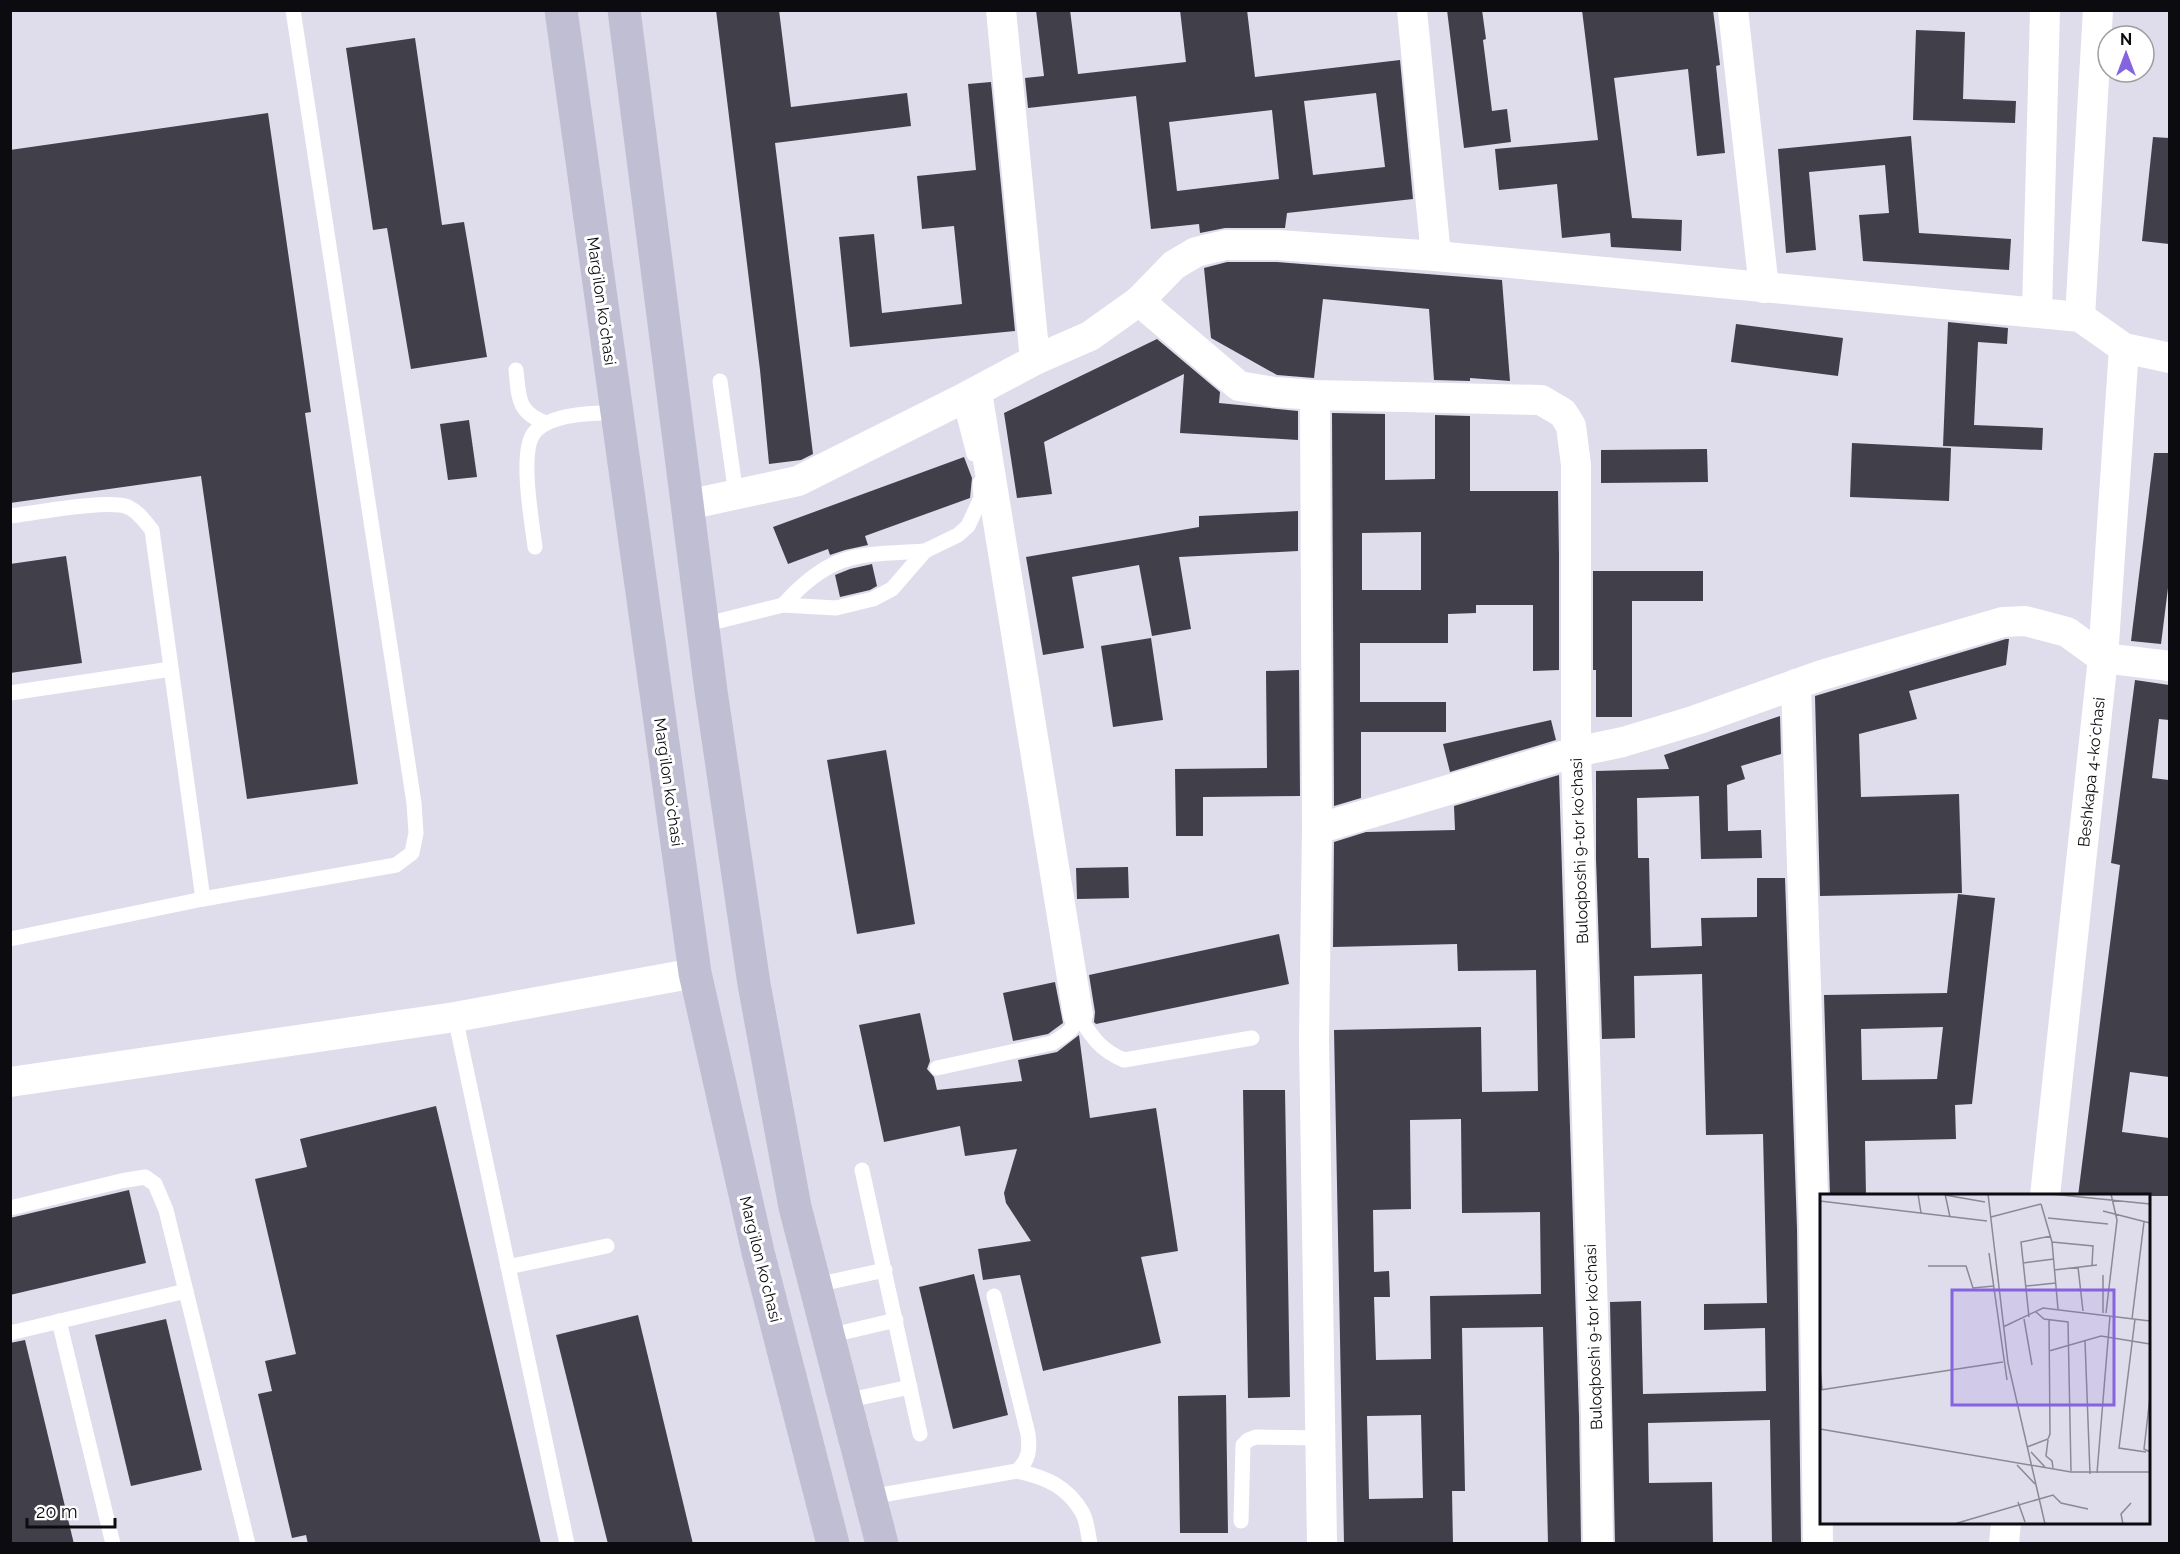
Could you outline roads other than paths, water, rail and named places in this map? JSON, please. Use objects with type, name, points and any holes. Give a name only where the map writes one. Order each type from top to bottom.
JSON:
[{"type":"main road","name":"Margʻilon koʻchasi","points":[[561,10],[695,973],[758,1252],[833,1544]]},
{"type":"main road","points":[[624,10],[703,625],[754,984],[795,1207],[882,1544]]},
{"type":"street","points":[[1001,10],[1035,360]]},
{"type":"street","points":[[1412,10],[1436,256]]},
{"type":"street","points":[[1733,10],[1764,288]]},
{"type":"street","points":[[2037,312],[2045,10]]},
{"type":"street","points":[[2079,317],[2098,10]]},
{"type":"street","points":[[687,505],[798,481],[969,396],[1035,360],[1090,336],[1139,302],[1174,265],[1196,252],[1225,245],[1278,245],[1436,256],[2079,317],[2124,348],[2169,358]]},
{"type":"street","name":"Buloqboshi 9-tor koʻchasi","points":[[1139,302],[1239,386],[1274,392],[1315,395],[1541,400],[1563,413],[1571,426],[1576,465],[1576,752],[1598,1544]]},
{"type":"street","name":"Beshkapa 4-koʻchasi","points":[[2045,1194],[2103,658],[2124,348]]},
{"type":"street","points":[[1315,395],[1317,829],[1314,1040],[1322,1544]]},
{"type":"street","points":[[969,396],[1078,1015]]},
{"type":"street","points":[[1317,829],[1576,752],[1623,742],[1796,684],[2003,622],[2025,621],[2067,632],[2103,658],[2169,666]]},
{"type":"street","points":[[1796,684],[1815,1229],[1818,1544]]},
{"type":"street","points":[[10,1082],[455,1017],[695,973]]},
{"type":"street","points":[[2004,1544],[2006,1524]]},
{"type":"lane","points":[[10,939],[203,899],[396,865],[412,853],[416,833],[414,803],[293,10]]},
{"type":"lane","points":[[516,370],[523,407],[530,417],[546,423]]},
{"type":"lane","points":[[720,381],[736,495]]},
{"type":"lane","points":[[783,605],[812,576],[837,562],[870,554],[925,551],[958,535],[968,526],[981,498],[969,396]]},
{"type":"lane","points":[[535,547],[526,463],[533,433],[546,423],[558,419],[617,412]]},
{"type":"lane","points":[[10,516],[111,504],[128,507],[140,515],[152,530],[203,899]]},
{"type":"lane","points":[[703,625],[783,605],[836,608],[873,599],[892,589],[925,551]]},
{"type":"lane","points":[[10,693],[171,669]]},
{"type":"lane","points":[[1078,1015],[1099,1046],[1124,1060],[1252,1038]]},
{"type":"lane","points":[[937,1068],[1052,1043],[1066,1035],[1075,1026],[1078,1015]]},
{"type":"lane","points":[[455,1017],[567,1544]]},
{"type":"lane","points":[[861,1170],[920,1434]]},
{"type":"lane","points":[[10,1208],[121,1180],[145,1177],[155,1184],[166,1210],[248,1544]]},
{"type":"lane","points":[[508,1267],[607,1246]]},
{"type":"lane","points":[[816,1286],[885,1270]]},
{"type":"lane","points":[[10,1333],[186,1291]]},
{"type":"lane","points":[[994,1296],[1028,1434],[1029,1449],[1026,1463],[1017,1471]]},
{"type":"lane","points":[[828,1336],[896,1320]]},
{"type":"lane","points":[[59,1321],[113,1544]]},
{"type":"lane","points":[[845,1401],[910,1387]]},
{"type":"lane","points":[[1241,1521],[1243,1445],[1256,1437],[1321,1438]]},
{"type":"lane","points":[[870,1497],[1017,1471],[1041,1476],[1064,1490],[1083,1513],[1090,1544]]}]
